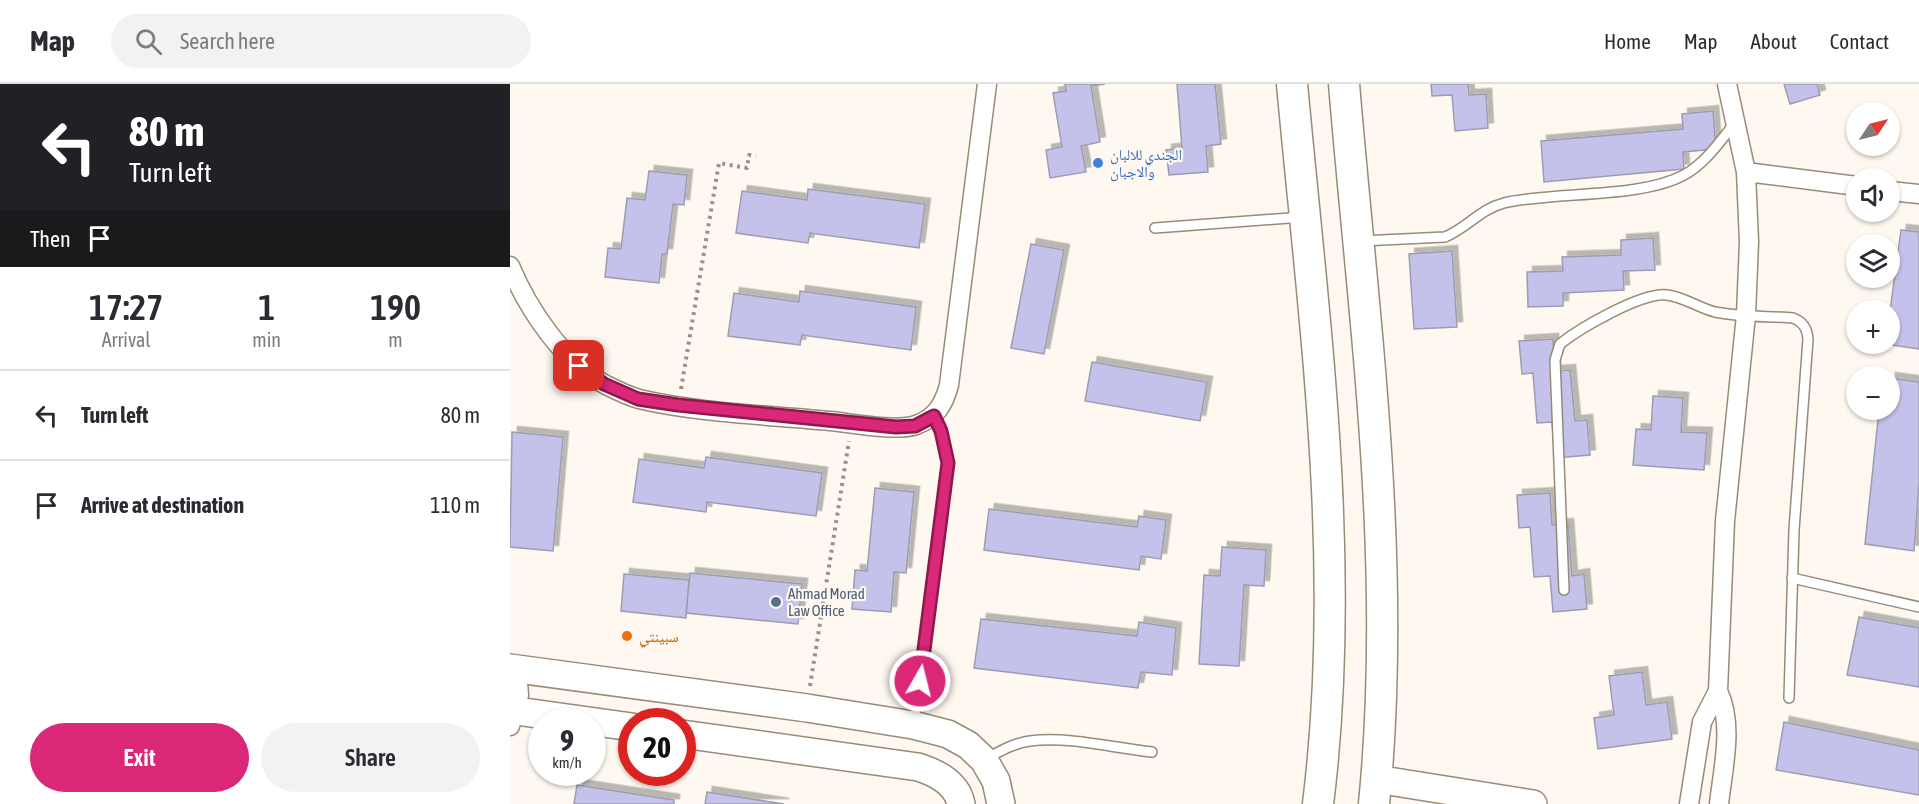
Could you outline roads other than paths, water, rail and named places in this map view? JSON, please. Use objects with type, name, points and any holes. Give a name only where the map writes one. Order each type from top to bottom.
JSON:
[{"type":"main road","points":[[1292,84],[1331,556],[1329,686],[1318,804]]},
{"type":"main road","points":[[1344,84],[1381,508],[1383,625],[1375,791],[1533,804]]},
{"type":"main road","points":[[512,671],[807,708],[914,725],[948,734],[968,745],[984,760],[996,781],[1001,804]]},
{"type":"main road","points":[[512,715],[618,726]]},
{"type":"main road","points":[[696,736],[918,767],[935,772],[955,793],[984,760]]},
{"type":"street","points":[[510,266],[534,310],[579,366],[604,384],[638,399],[852,423],[915,426],[934,416],[945,401],[949,385],[987,84]]},
{"type":"street","points":[[1719,804],[1726,728],[1724,707],[1718,691],[1725,521],[1746,315],[1749,242],[1746,172],[1726,84]]},
{"type":"street","points":[[1746,172],[1846,185]]},
{"type":"street","points":[[1900,192],[1919,195]]},
{"type":"street","points":[[512,671],[519,695],[512,715]]},
{"type":"street","points":[[1689,804],[1702,722],[1718,691]]},
{"type":"lane","points":[[1357,241],[1445,237],[1457,232],[1478,214],[1506,203],[1667,182],[1700,164],[1736,121]]},
{"type":"lane","points":[[1155,228],[1304,217]]},
{"type":"lane","points":[[1564,590],[1555,360],[1560,344],[1636,300],[1651,295],[1667,295],[1713,312],[1800,320],[1808,332],[1792,578],[1790,698]]},
{"type":"lane","points":[[914,725],[948,463],[941,431],[934,416]]},
{"type":"lane","points":[[1792,578],[1919,607]]},
{"type":"lane","points":[[984,760],[1005,748],[1029,741],[1054,740],[1152,752]]},
{"type":"place","name":"الجندي للالبان والاجبان","points":[[1098,163]]},
{"type":"place","name":"Ahmad Morad Law Office","points":[[776,602]]},
{"type":"place","name":"سبينتي","points":[[627,636]]}]
